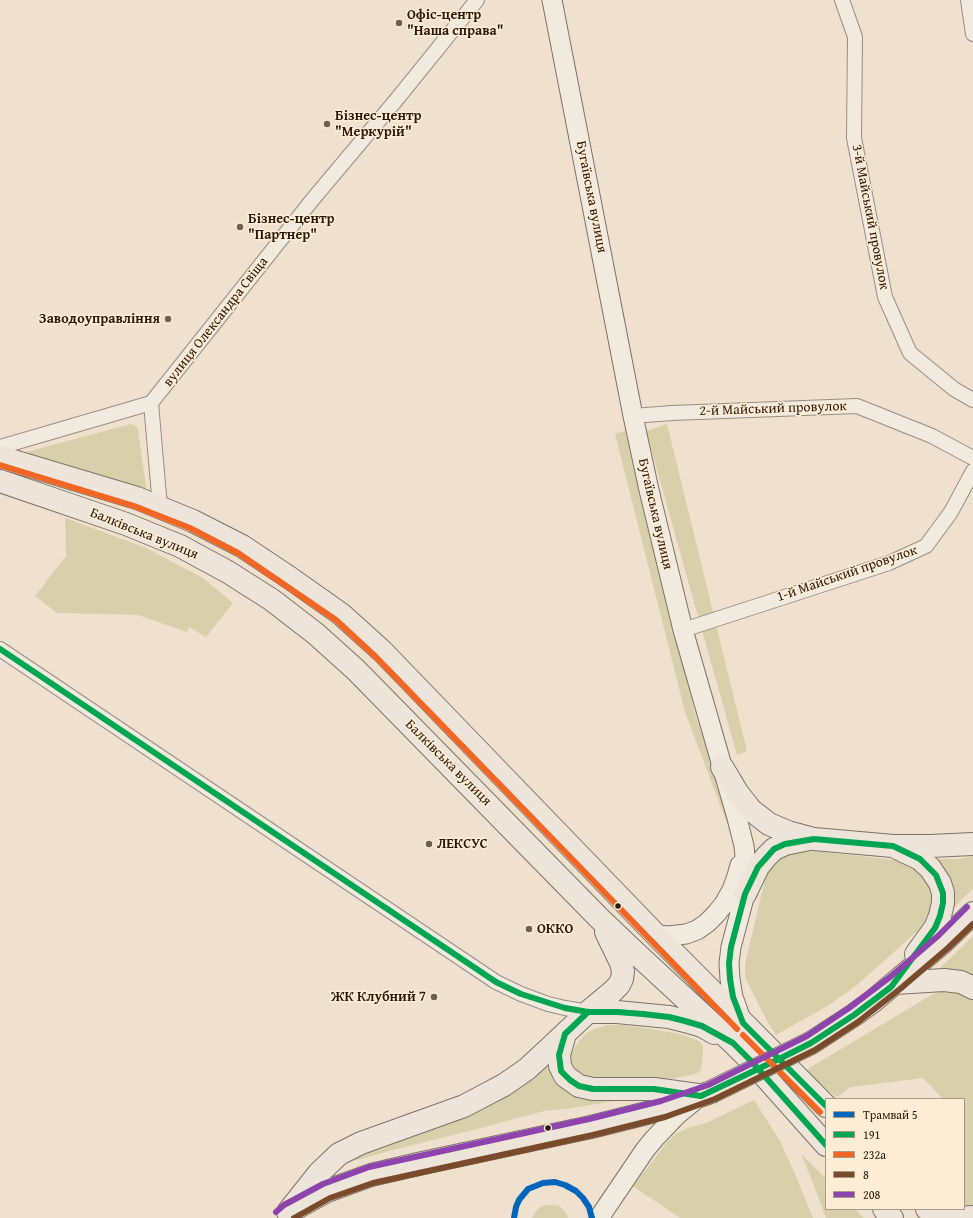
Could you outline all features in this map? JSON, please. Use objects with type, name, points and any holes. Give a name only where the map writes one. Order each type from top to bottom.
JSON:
[{"type":"main road","name":"Бугаївська вулиця","points":[[552,0],[633,416],[651,498],[683,630],[738,818],[744,846],[746,866],[745,894],[731,947],[729,962],[730,979],[734,997],[743,1023]]},
{"type":"main road","name":"Балківська вулиця","points":[[0,457],[137,498],[193,521],[242,546],[341,614],[382,651],[656,936],[825,1105]]},
{"type":"main road","name":"Балківська вулиця","points":[[0,481],[126,524],[180,546],[228,572],[272,600],[316,634],[356,670],[599,918],[733,1042],[825,1144]]},
{"type":"main road","points":[[722,767],[744,802],[760,817],[778,829],[814,839],[893,846],[973,844]]},
{"type":"main road","points":[[745,894],[758,867],[774,849],[785,844],[814,839]]},
{"type":"main road","points":[[656,936],[686,934],[698,930],[716,914],[732,890],[744,846]]},
{"type":"main road","points":[[893,846],[920,859],[930,868],[940,882],[943,893],[943,904],[935,928],[893,985]]},
{"type":"main road","points":[[285,1215],[327,1191],[371,1175],[592,1127],[663,1109],[706,1094],[811,1043],[854,1015],[893,985],[943,942],[973,913]]},
{"type":"main road","points":[[285,1215],[319,1173],[339,1154],[361,1143],[464,1106],[504,1085],[527,1069],[588,1012],[612,992],[619,985],[623,971],[599,918]]},
{"type":"main road","points":[[893,985],[944,980],[961,982],[973,988]]},
{"type":"main road","points":[[588,1012],[644,1014],[685,1020],[702,1026],[733,1042]]},
{"type":"main road","points":[[565,1034],[559,1054],[560,1066],[565,1076],[579,1086],[593,1089],[654,1089],[706,1094]]},
{"type":"main road","points":[[599,1218],[645,1150],[662,1130],[685,1108],[706,1094]]},
{"type":"main road","points":[[885,1210],[892,1218]]},
{"type":"main road","points":[[925,1210],[933,1218]]},
{"type":"main road","points":[[930,1210],[958,1218],[973,1217]]},
{"type":"street","name":"вулиця Олександра Свіща","points":[[151,403],[313,199],[397,99],[477,0]]},
{"type":"street","name":"3-й Майський провулок","points":[[842,0],[854,37],[854,138],[885,297],[910,353],[954,389],[973,400]]},
{"type":"street","points":[[968,0],[973,34]]},
{"type":"street","points":[[0,448],[151,403],[160,507]]},
{"type":"street","name":"2-й Майський провулок","points":[[633,416],[672,413],[857,406],[932,436],[973,458]]},
{"type":"street","name":"1-й Майський провулок","points":[[683,630],[888,563],[926,546],[951,512],[973,471]]},
{"type":"street","points":[[0,648],[496,982],[521,994],[548,1004],[588,1012]]},
{"type":"shaded area","points":[[131,424],[136,426],[138,430],[147,493],[26,452]]},
{"type":"shaded area","points":[[667,424],[747,751],[737,755],[646,431]]},
{"type":"shaded area","points":[[630,429],[695,714],[737,837],[733,839],[685,712],[615,434]]},
{"type":"shaded area","points":[[65,518],[144,547],[203,578],[233,603],[206,637],[189,627],[187,632],[138,615],[57,613],[35,596],[66,556]]},
{"type":"shaded area","points":[[797,849],[904,861],[924,874],[934,898],[928,920],[922,927],[857,985],[829,1005],[776,1035],[767,1021],[745,977],[745,964],[769,862]]},
{"type":"shaded area","points":[[973,856],[973,888],[951,911],[933,859],[959,859]]},
{"type":"shaded area","points":[[973,936],[973,976],[936,972]]},
{"type":"shaded area","points":[[943,991],[956,992],[973,999],[973,1209],[965,1209],[965,1098],[942,1098],[923,1078],[851,1087],[837,1097],[806,1070],[933,994]]},
{"type":"shaded area","points":[[607,1025],[622,1025],[680,1034],[699,1041],[703,1046],[701,1069],[695,1074],[676,1078],[645,1081],[601,1082],[575,1074],[570,1063],[571,1055],[575,1047],[587,1033]]},
{"type":"shaded area","points":[[547,1067],[552,1073],[638,1097],[544,1111],[340,1165],[347,1160]]},
{"type":"shaded area","points":[[754,1100],[780,1141],[813,1218],[680,1218],[633,1186],[668,1141],[677,1133],[706,1123]]},
{"type":"shaded area","points":[[802,1155],[825,1178],[825,1210],[856,1210],[864,1218],[826,1218]]},
{"type":"shaded area","points":[[546,1205],[559,1206],[564,1210],[568,1218],[532,1218],[540,1207]]},
{"type":"tram line","name":"5","points":[[514,1218],[519,1200],[528,1189],[543,1183],[555,1182],[576,1191],[589,1207],[592,1218]]},
{"type":"transit line","name":"232а","points":[[0,465],[134,506],[190,528],[238,553],[336,620],[376,657],[737,1029]]},
{"type":"transit line","name":"191","points":[[0,649],[496,982],[521,994],[565,1008],[588,1012],[643,1014],[669,1017],[685,1021],[702,1026],[733,1043],[752,1062],[825,1144]]},
{"type":"transit line","name":"191","points":[[814,839],[893,846],[920,859],[936,875],[943,893],[943,903],[935,928],[891,987],[854,1015],[811,1043],[779,1059],[743,1023],[733,997],[730,979],[729,963],[731,947],[745,894],[758,867],[774,849],[785,844],[814,839]]},
{"type":"transit line","name":"208","points":[[276,1212],[284,1205],[323,1184],[369,1167],[589,1119],[661,1101],[708,1085],[807,1036],[849,1008],[890,977],[938,936],[967,907]]},
{"type":"transit line","name":"8","points":[[294,1218],[330,1198],[373,1183],[593,1135],[665,1117],[715,1099],[815,1050],[858,1022],[900,989],[948,948],[973,924]]},
{"type":"transit line","name":"191","points":[[588,1012],[565,1034],[559,1055],[561,1071],[579,1086],[593,1089],[654,1089],[701,1096],[779,1059]]},
{"type":"transit line","name":"232а","points":[[743,1035],[820,1112]]},
{"type":"transit line","name":"191","points":[[779,1059],[825,1105]]},
{"type":"place","name":"Офіс-центр \"Наша справа\"","points":[[399,23]]},
{"type":"place","name":"Бізнес-центр \"Меркурій\"","points":[[327,124]]},
{"type":"place","name":"Бізнес-центр \"Партнер\"","points":[[240,227]]},
{"type":"place","name":"Заводоуправління","points":[[168,319]]},
{"type":"place","name":"ЛЕКСУС","points":[[429,844]]},
{"type":"place","name":"ОККО","points":[[529,929]]},
{"type":"place","name":"ЖК Клубний 7","points":[[434,997]]}]
